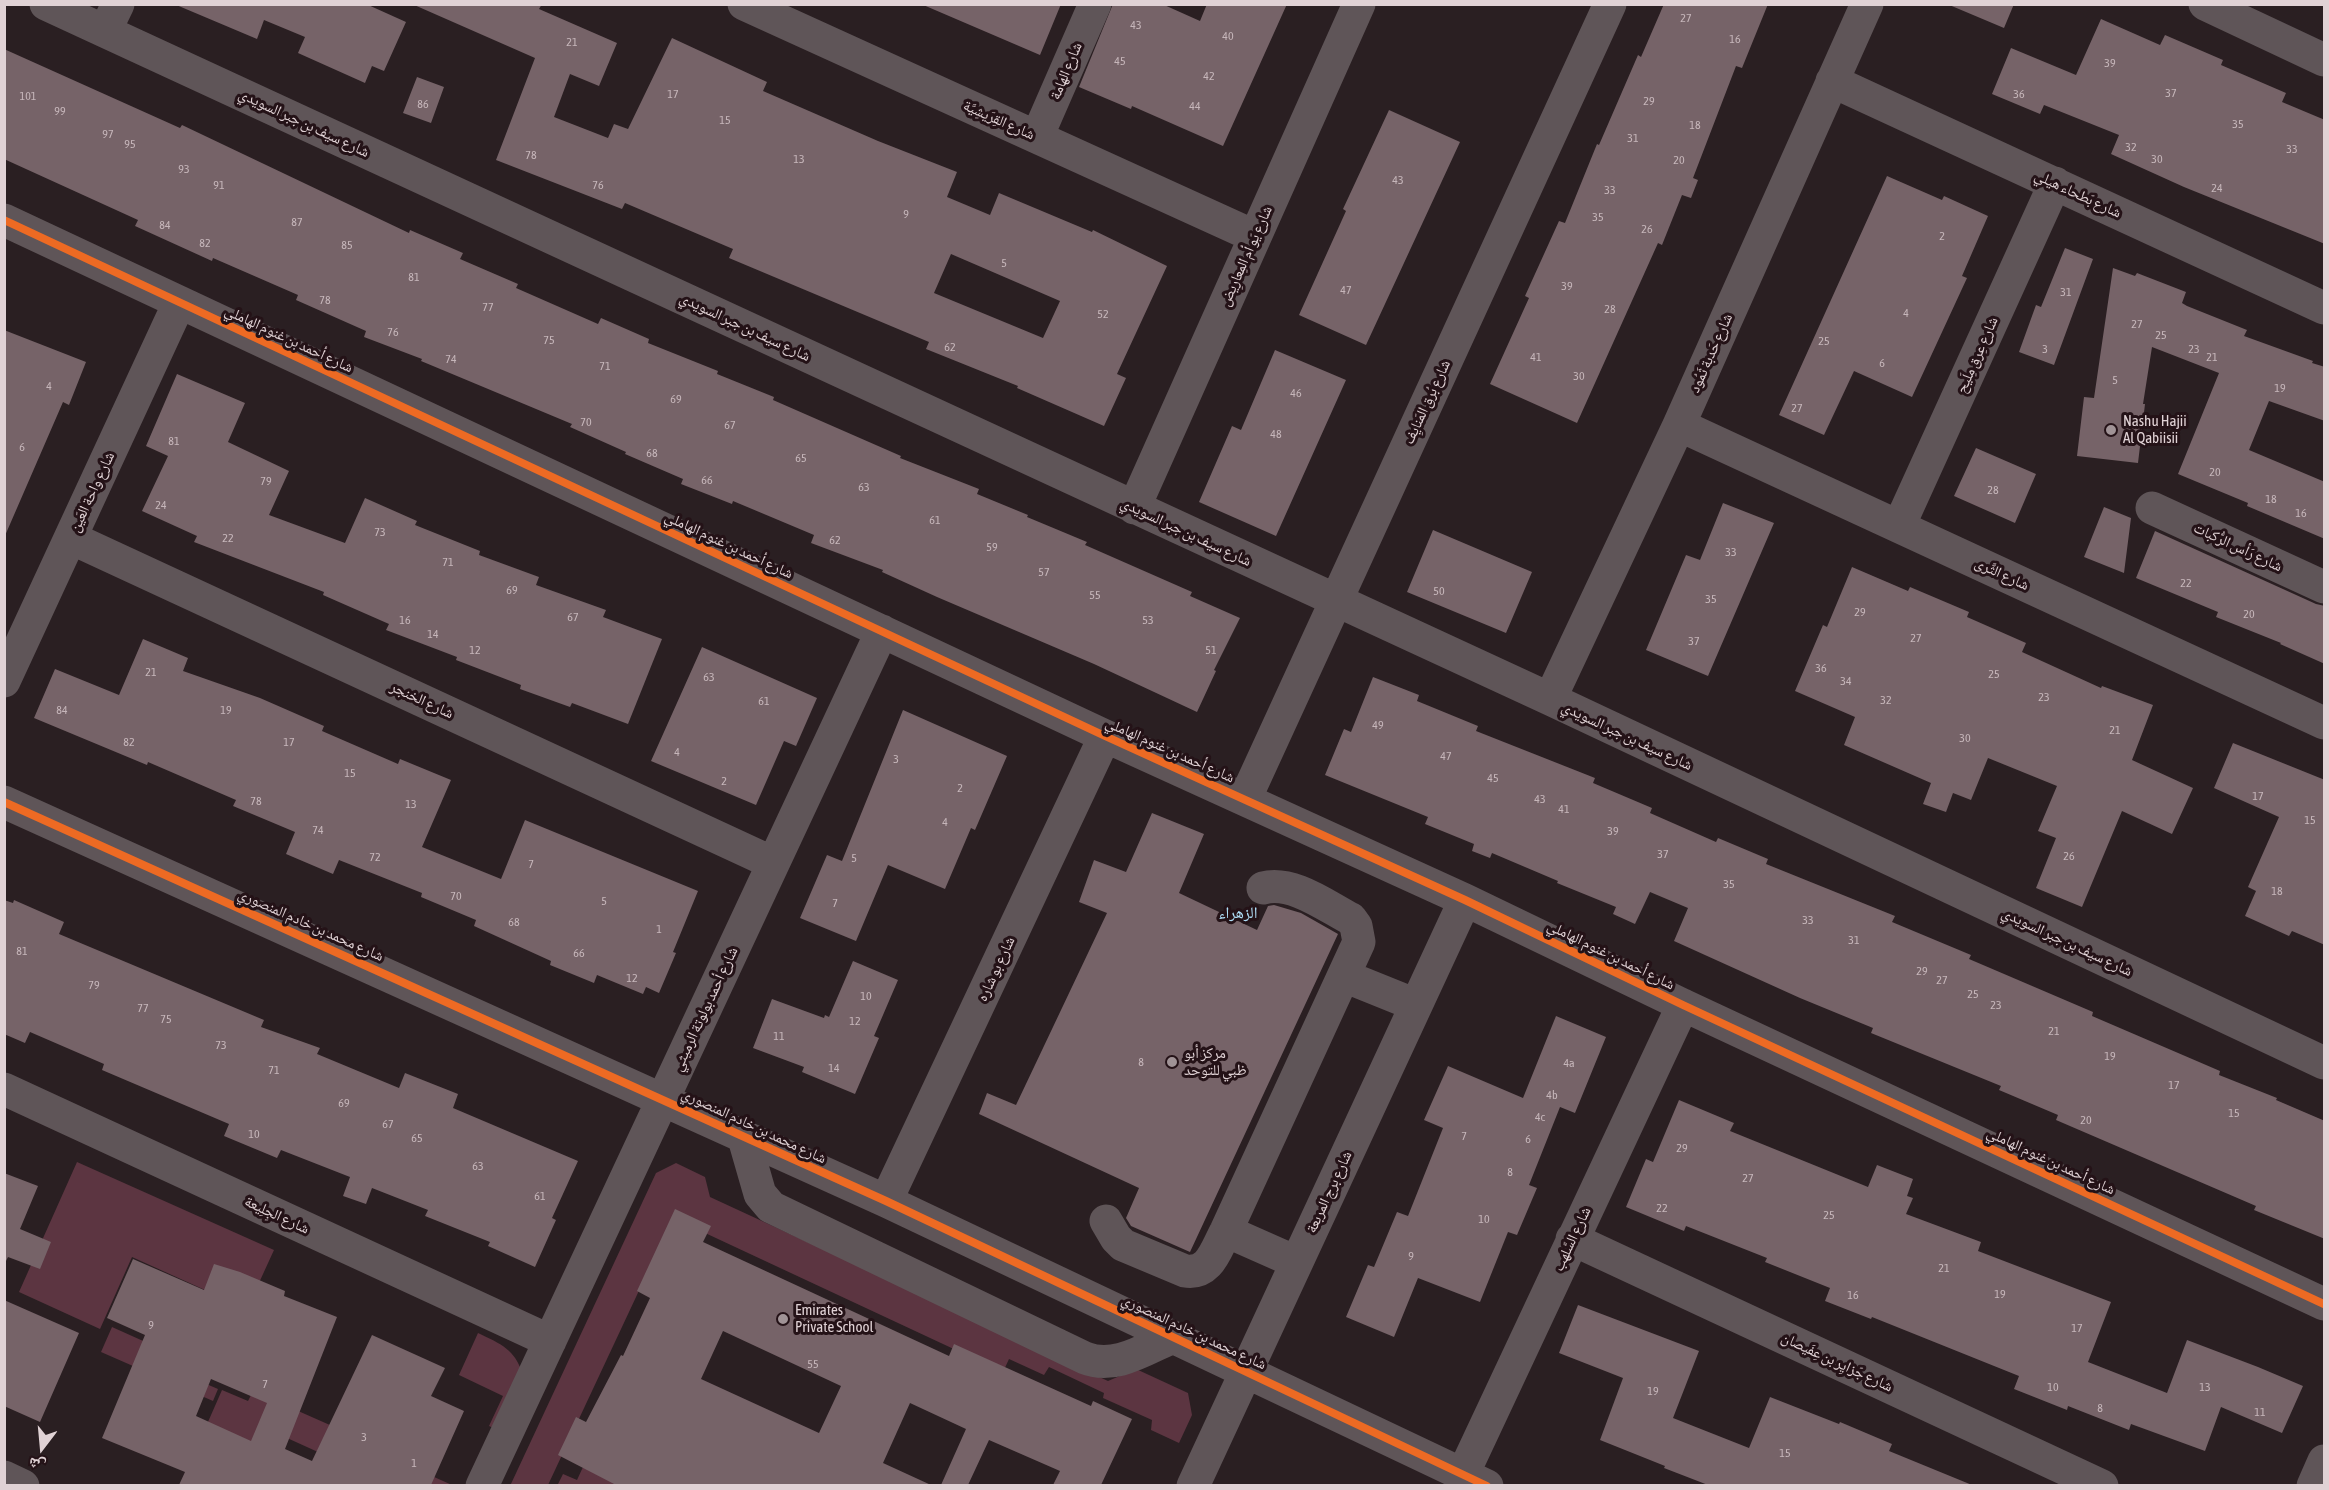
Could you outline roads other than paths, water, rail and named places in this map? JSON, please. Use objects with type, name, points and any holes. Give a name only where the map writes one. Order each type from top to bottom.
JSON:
[{"type":"street","name":"شارع سيف بن جبر السويدي","points":[[46,4],[111,18],[1134,508],[1550,699],[2325,1064]]},
{"type":"street","name":"شارع القِرَيشِيَّة","points":[[744,4],[1254,236]]},
{"type":"street","name":"شارع الهامة","points":[[1037,137],[1095,4]]},
{"type":"street","name":"شارع يَو أم المِعارِيض","points":[[1134,508],[1359,4]]},
{"type":"street","name":"شارع بُرق المَنايِف","points":[[1245,799],[1610,4]]},
{"type":"street","name":"شارع حَدبة ثَمُود","points":[[1550,699],[1678,425],[1868,4]]},
{"type":"street","points":[[2205,4],[2325,60]]},
{"type":"street","name":"شارع بَطحاء هيلي","points":[[1832,81],[2325,308]]},
{"type":"street","name":"شارع عِرق مِلَيح","points":[[1899,526],[2055,183]]},
{"type":"street","name":"شارع أحمد بن غنوم الهاملي","points":[[4,220],[1106,736],[1465,900],[1683,1005],[2325,1304]]},
{"type":"street","name":"شارع واحة العَين","points":[[4,681],[179,303]]},
{"type":"street","name":"شارع الثَّرى","points":[[1678,425],[2325,723]]},
{"type":"street","name":"شارع رَأس الرُّكبات","points":[[2152,508],[2325,587]]},
{"type":"street","name":"شارع الخنجر","points":[[71,538],[773,863]]},
{"type":"street","name":"شارع أحمد بولوتة الرميثي","points":[[482,1485],[882,631]]},
{"type":"street","name":"شارع بو شاره","points":[[886,1201],[1106,736]]},
{"type":"street","name":"شارع محمد بن خادم المنصوري","points":[[4,802],[886,1201],[1475,1480]]},
{"type":"street","points":[[1106,1221],[1123,1245],[1193,1272],[1208,1266],[1226,1231],[1359,942],[1356,926],[1351,919],[1288,887],[1263,888]]},
{"type":"street","name":"شارع برج المربعة","points":[[1193,1485],[1465,900]]},
{"type":"street","points":[[1344,976],[1416,1005]]},
{"type":"street","name":"شارع السَّلهب","points":[[1475,1480],[1572,1239],[1683,1005]]},
{"type":"street","name":"شارع الجِلِيعة","points":[[4,1089],[550,1341]]},
{"type":"street","points":[[743,1136],[760,1194],[771,1207],[1093,1362],[1111,1363],[1173,1337]]},
{"type":"street","points":[[1226,1231],[1296,1262]]},
{"type":"street","name":"شارع جَزايِر بن عِفَيصان","points":[[1572,1239],[2102,1485]]},
{"type":"street","points":[[2313,1485],[2325,1461]]},
{"type":"street","points":[[4,1477],[23,1485]]},
{"type":"place","name":"Nashu Hajii Al Qabiisii","points":[[2111,430]]},
{"type":"place","name":"مركز أبو ظبي للتوحد","points":[[1172,1062]]},
{"type":"place","name":"Emirates Private School","points":[[783,1319]]},
{"type":"district","name":"الزهراء","points":[[1238,913]]}]
